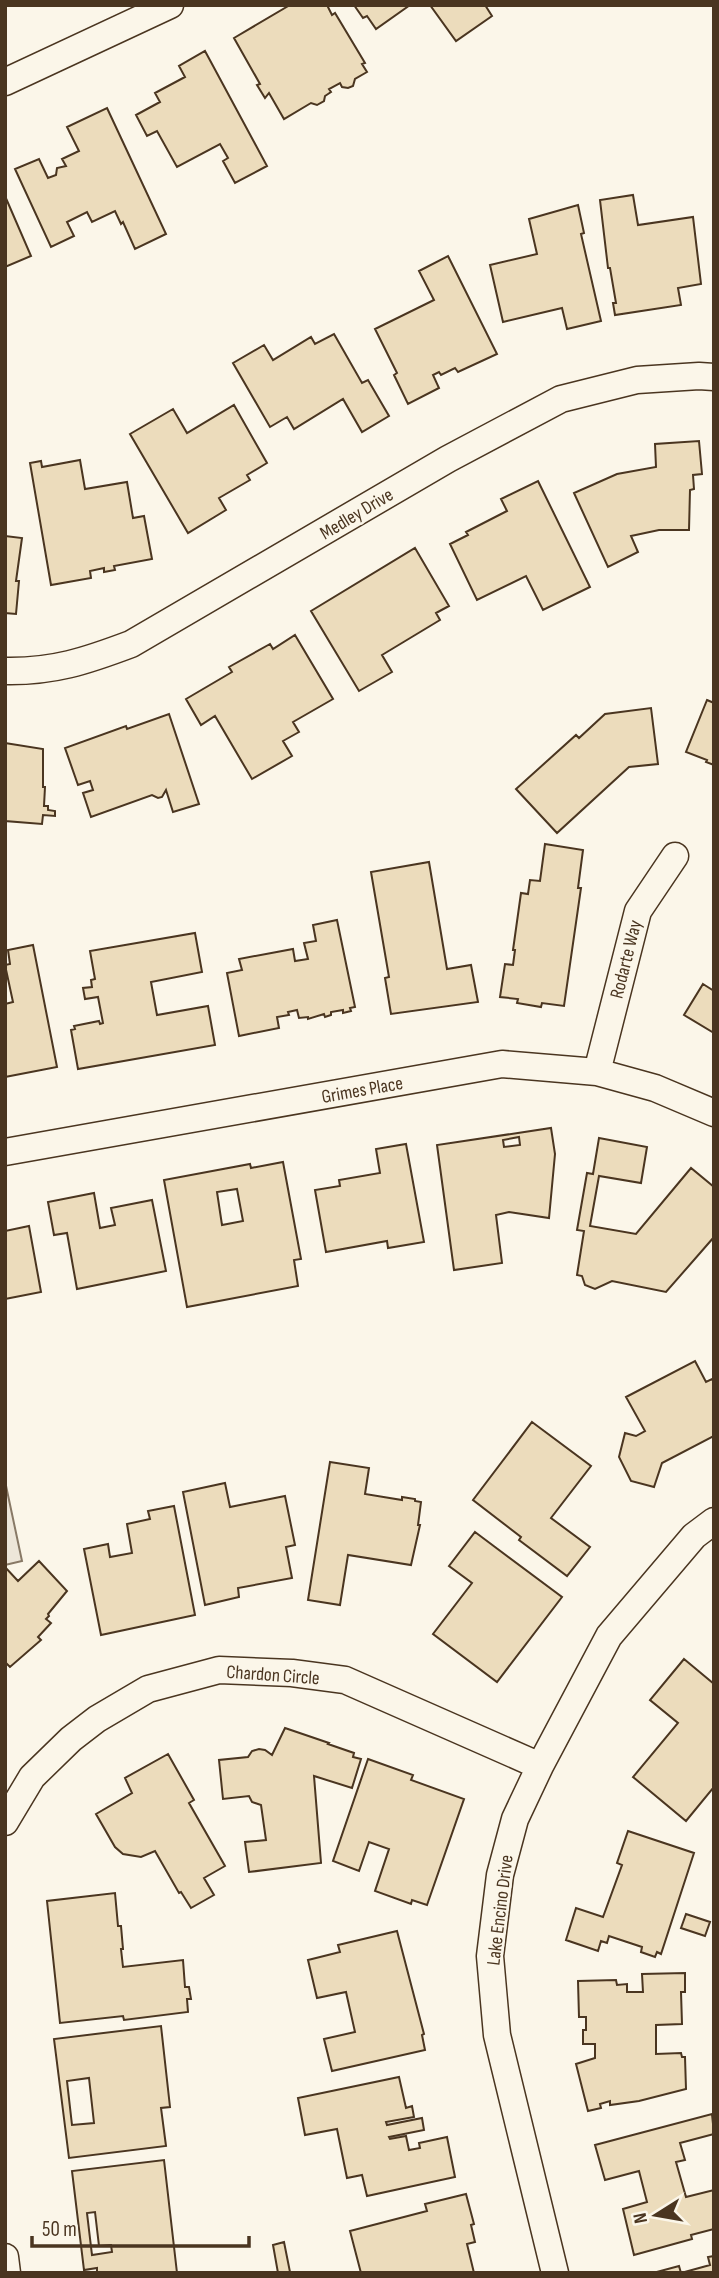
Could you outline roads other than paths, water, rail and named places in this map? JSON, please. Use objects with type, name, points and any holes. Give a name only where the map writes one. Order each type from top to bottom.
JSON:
[{"type":"street","points":[[5,82],[170,5]]},
{"type":"street","name":"Medley Drive","points":[[5,671],[36,671],[85,661],[131,644],[448,459],[561,400],[637,380],[714,377]]},
{"type":"street","name":"Rodarte Way","points":[[597,1072],[638,911],[675,856]]},
{"type":"street","name":"Grimes Place","points":[[5,1152],[502,1064],[597,1072],[655,1088],[714,1113]]},
{"type":"street","name":"Lake Encino Drive","points":[[555,2273],[496,2035],[489,1956],[500,1875],[515,1818],[609,1636],[694,1536],[714,1521]]},
{"type":"street","name":"Chardon Circle","points":[[5,1822],[32,1777],[71,1739],[97,1719],[148,1689],[219,1670],[292,1673],[345,1680],[540,1766]]},
{"type":"street","points":[[5,2257],[7,2273]]}]
